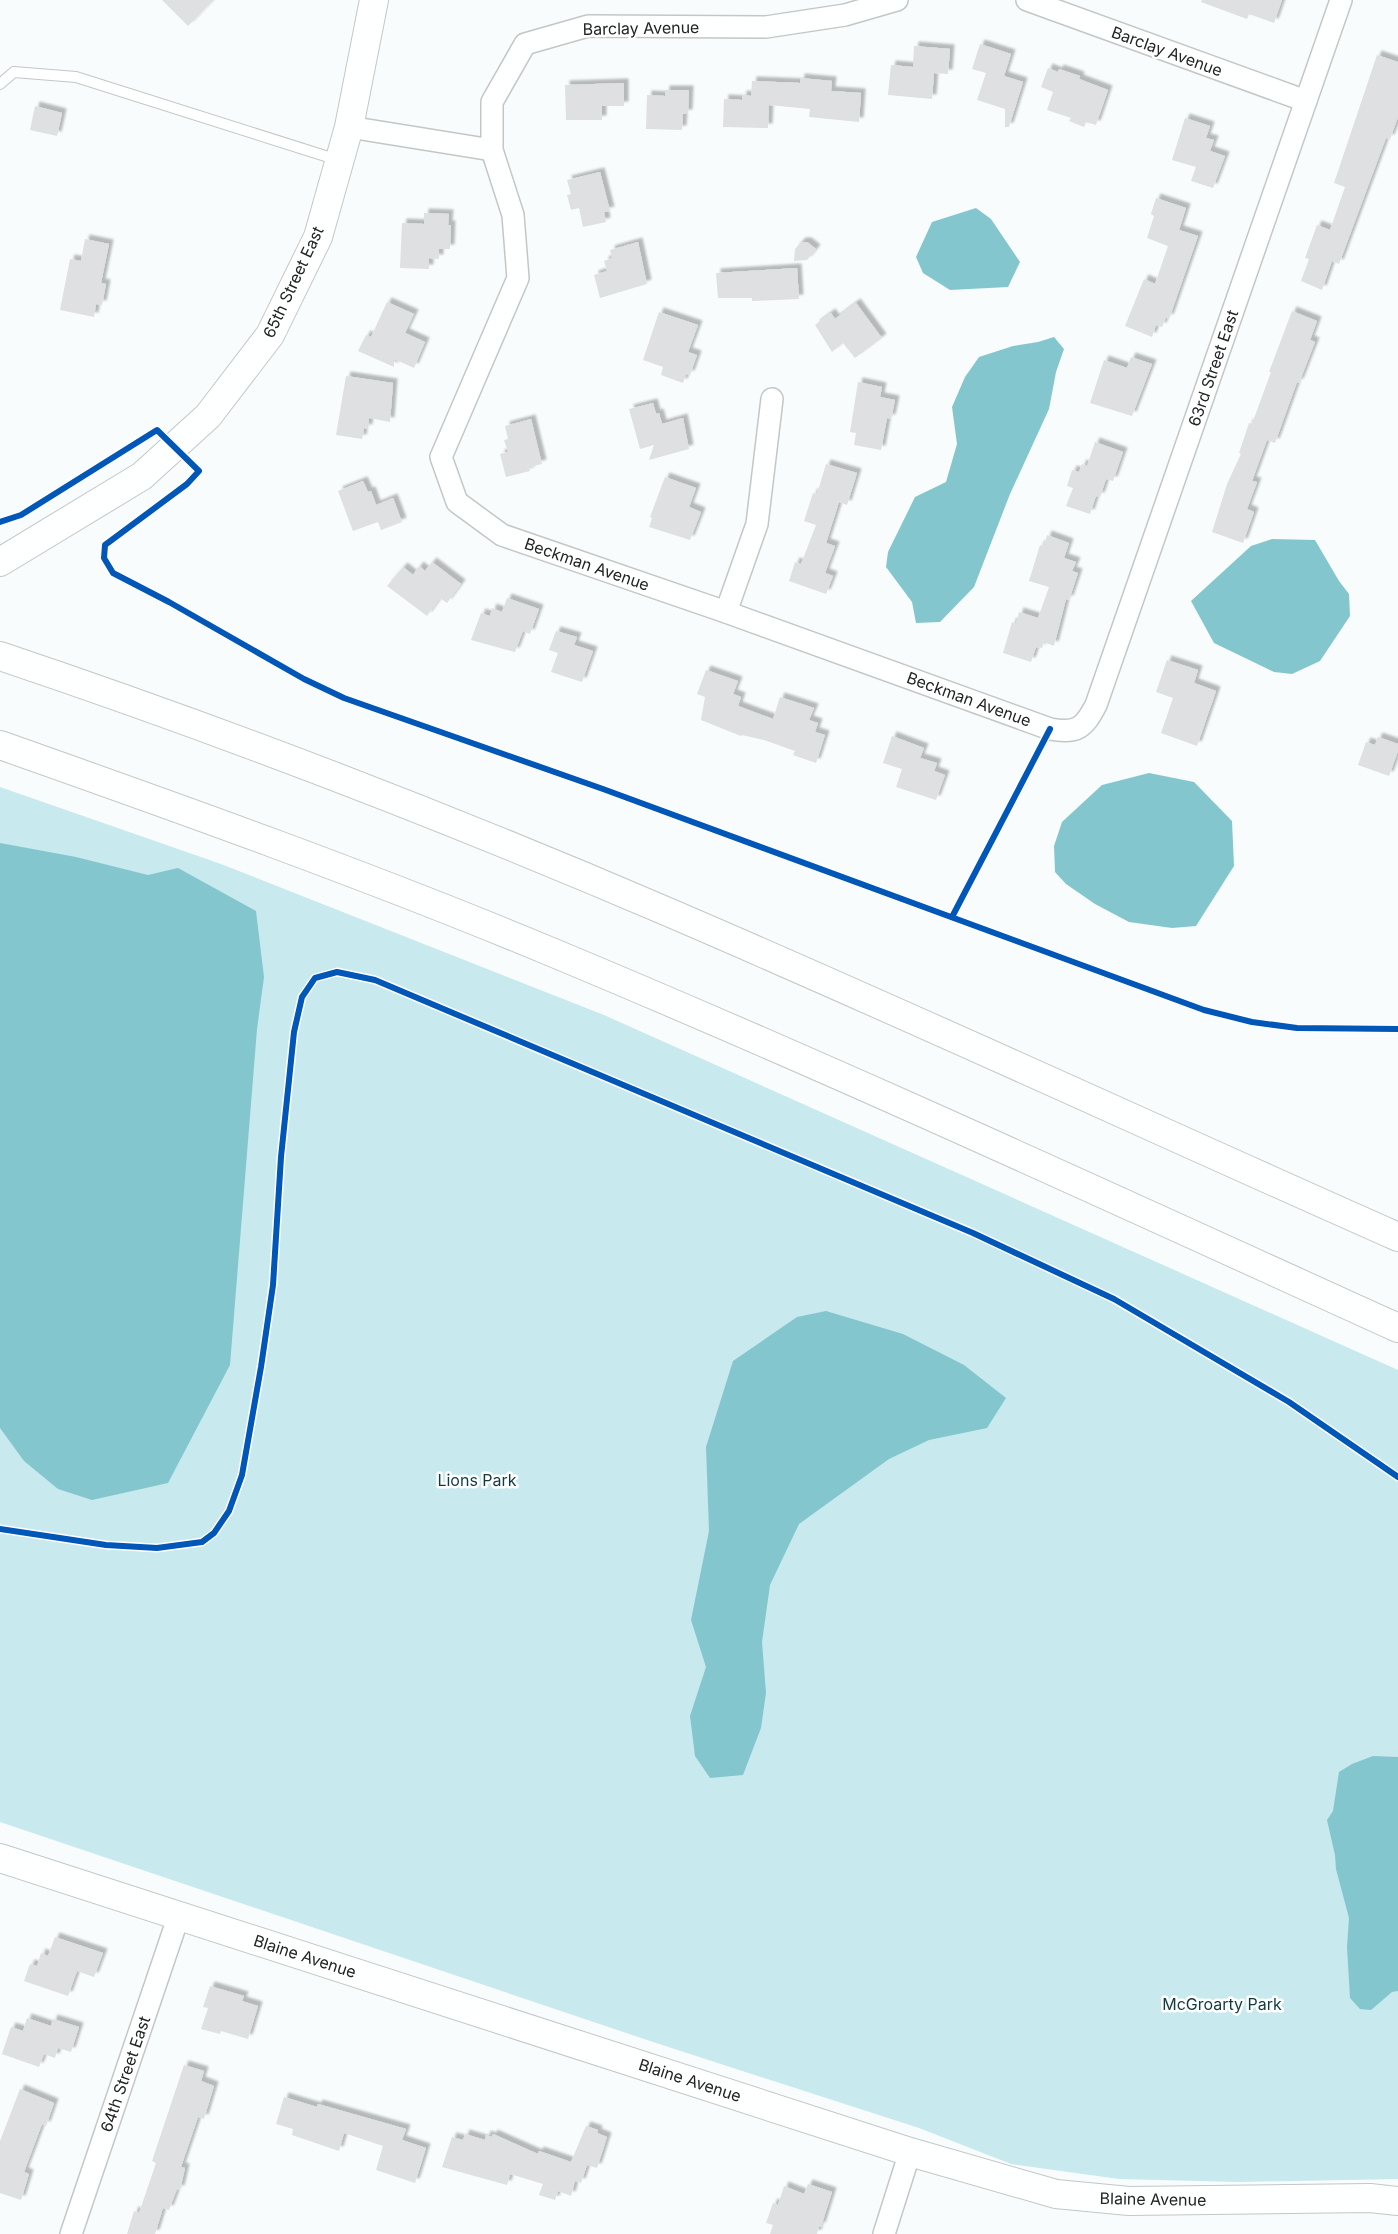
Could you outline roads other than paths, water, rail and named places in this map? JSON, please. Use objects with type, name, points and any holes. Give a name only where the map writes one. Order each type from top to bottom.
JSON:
[{"type":"main road","name":"65th Street East","points":[[0,562],[142,476],[208,416],[270,335],[318,237],[348,127],[374,0]]},
{"type":"main road","points":[[0,656],[240,742],[481,834],[677,916],[1398,1237]]},
{"type":"main road","points":[[0,746],[158,801],[547,950],[988,1142],[1398,1328]]},
{"type":"main road","name":"Blaine Avenue","points":[[0,1858],[910,2152],[1056,2194],[1120,2200],[1370,2198],[1398,2201]]},
{"type":"street","name":"Barclay Avenue","points":[[492,150],[492,102],[525,44],[588,26],[766,27],[845,15],[896,0]]},
{"type":"street","name":"Barclay Avenue","points":[[1027,0],[1306,101]]},
{"type":"street","name":"63rd Street East","points":[[1077,730],[1088,721],[1096,705],[1341,0]]},
{"type":"street","points":[[348,127],[492,150]]},
{"type":"street","name":"Beckman Avenue","points":[[492,150],[513,215],[518,278],[442,457],[457,502],[502,535],[726,612],[1050,729],[1077,730]]},
{"type":"street","points":[[726,612],[757,524],[772,399]]},
{"type":"street","name":"64th Street East","points":[[71,2234],[179,1915]]},
{"type":"street","points":[[884,2234],[910,2152]]},
{"type":"lane","points":[[0,84],[14,72],[76,77],[339,160]]},
{"type":"water","points":[[976,208],[991,219],[1020,262],[1008,287],[950,290],[923,273],[916,257],[932,222]]},
{"type":"water","points":[[1054,337],[1064,349],[1056,372],[1049,409],[1010,494],[974,587],[940,622],[916,623],[912,602],[886,567],[888,552],[915,497],[946,482],[957,444],[952,407],[965,377],[979,357],[1013,346]]},
{"type":"water","points":[[1272,539],[1315,540],[1339,581],[1349,594],[1350,616],[1320,661],[1292,674],[1274,672],[1214,643],[1191,601],[1251,546]]},
{"type":"water","points":[[1149,773],[1194,782],[1232,821],[1234,866],[1196,926],[1172,928],[1129,922],[1095,904],[1066,884],[1055,872],[1054,846],[1062,822],[1102,785]]},
{"type":"water","points":[[0,843],[76,857],[148,875],[178,868],[256,911],[264,977],[257,1029],[230,1365],[168,1483],[92,1500],[58,1489],[24,1461],[0,1428]]},
{"type":"water","points":[[826,1311],[903,1334],[964,1365],[1006,1398],[987,1428],[929,1440],[889,1459],[799,1524],[770,1585],[762,1642],[766,1693],[761,1728],[743,1775],[710,1778],[695,1756],[690,1716],[706,1667],[691,1620],[709,1531],[706,1447],[733,1361],[797,1317]]},
{"type":"water","points":[[1373,1756],[1398,1757],[1398,1991],[1392,1992],[1371,2010],[1360,2009],[1350,1998],[1347,1947],[1349,1918],[1336,1869],[1335,1855],[1327,1820],[1333,1811],[1339,1772],[1352,1764]]},
{"type":"park label","name":"Lions Park","points":[[477,1480]]},
{"type":"park label","name":"McGroarty Park","points":[[1222,2004]]}]
